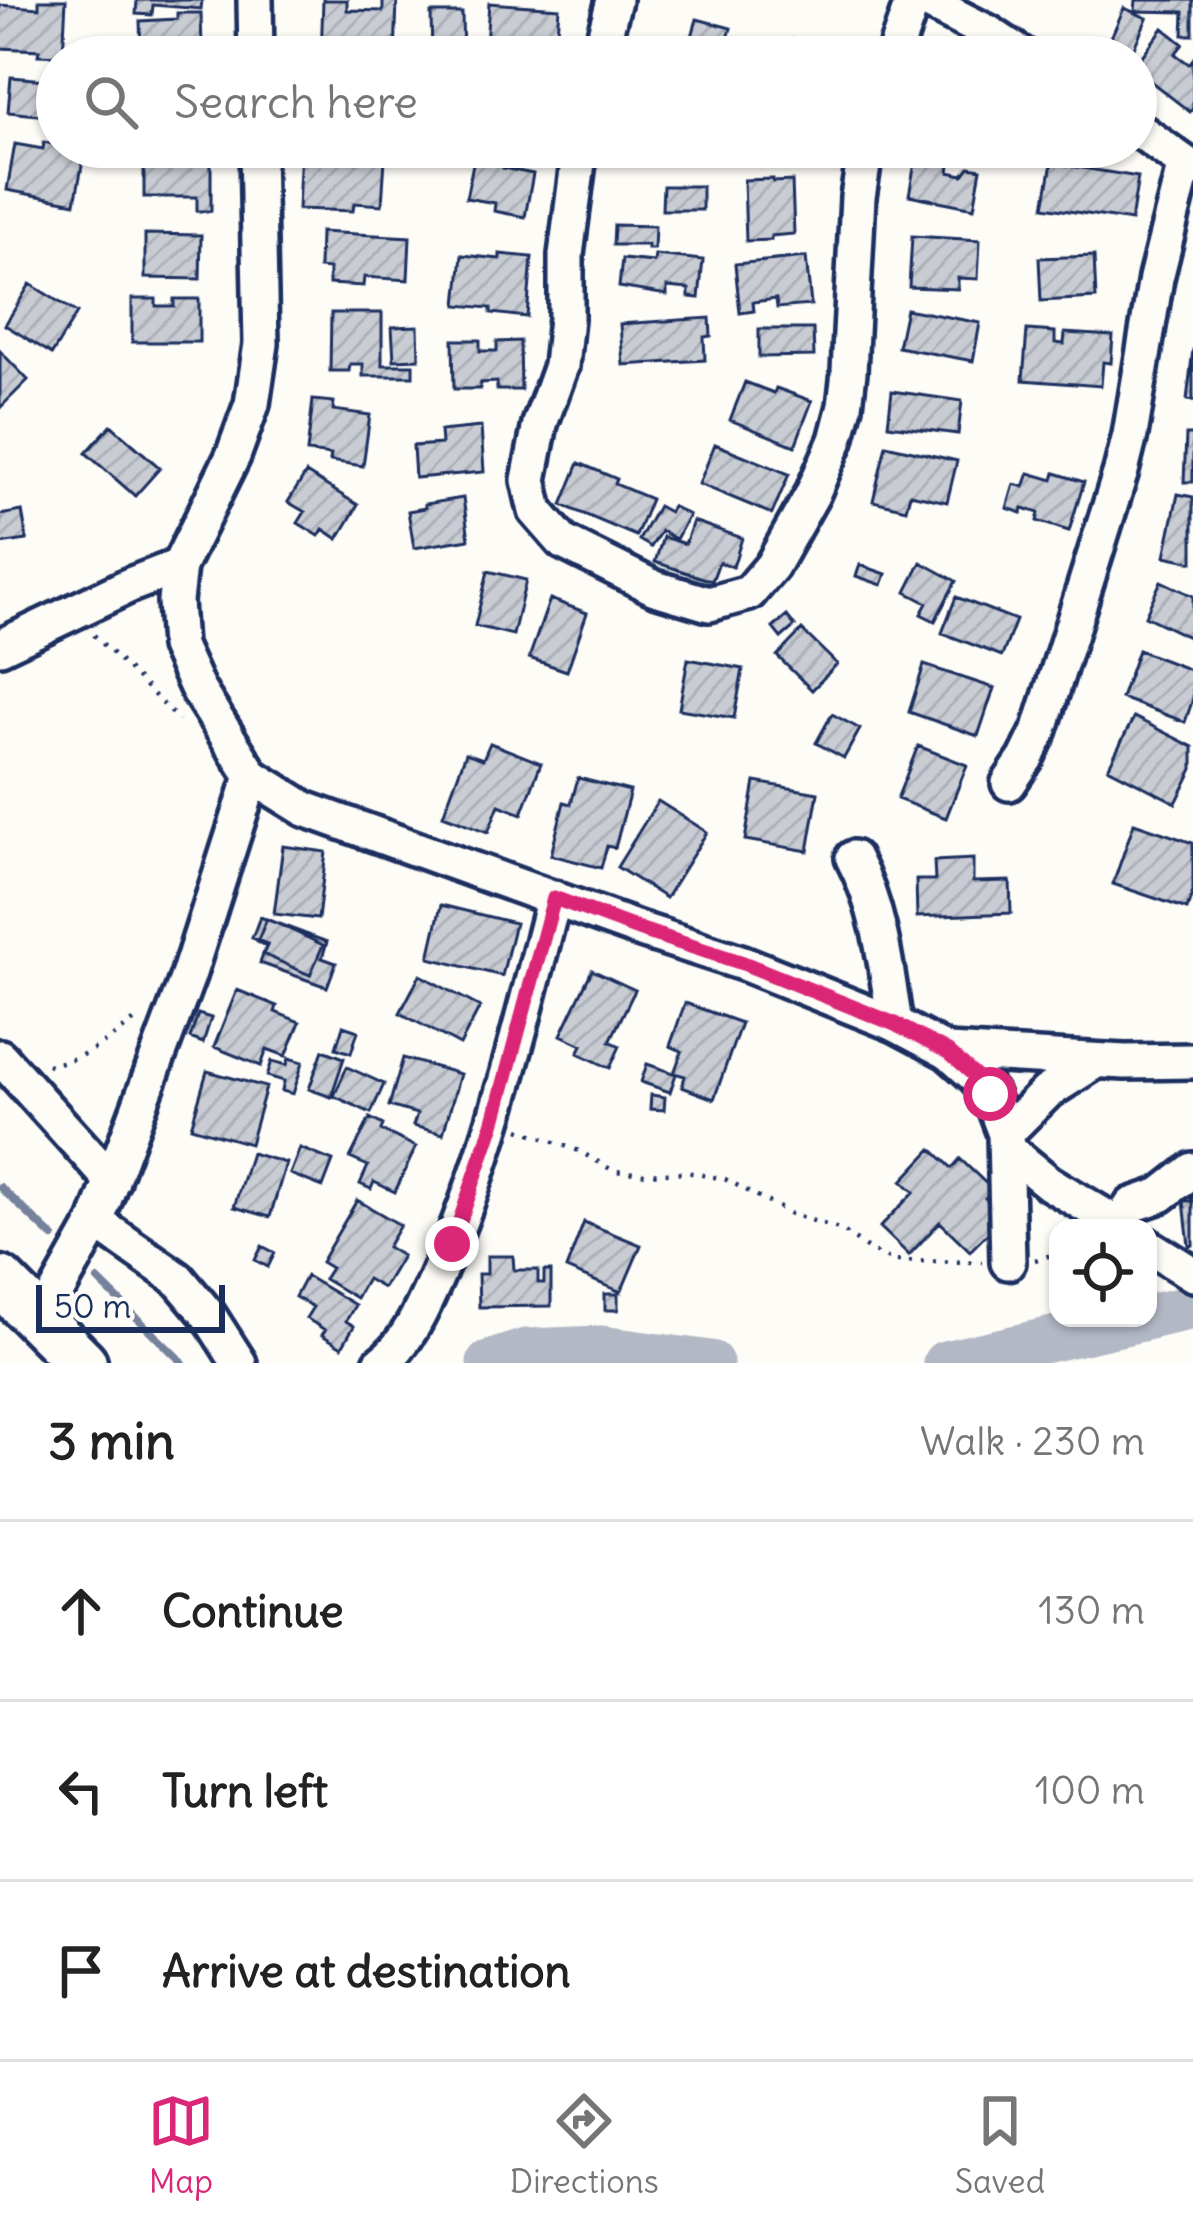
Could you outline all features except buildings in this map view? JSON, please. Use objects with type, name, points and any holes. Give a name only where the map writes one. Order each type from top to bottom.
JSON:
[{"type":"highway","points":[[0,1281],[82,1363]]},
{"type":"street","points":[[255,0],[256,36]]},
{"type":"street","points":[[605,36],[614,0]]},
{"type":"street","points":[[900,36],[913,0]]},
{"type":"street","points":[[925,0],[992,36]]},
{"type":"street","points":[[1009,783],[1040,729],[1130,435],[1156,278],[1189,166],[1157,143]]},
{"type":"street","points":[[257,168],[261,344],[252,404],[233,456],[179,566],[175,601],[178,646],[198,690],[252,776],[305,808],[743,963],[895,1024],[948,1052],[990,1094],[1005,1141],[1008,1262]]},
{"type":"street","points":[[577,168],[566,255],[561,366],[540,424],[529,480],[536,512],[563,542],[655,588],[709,604],[749,593],[772,566],[836,440],[849,372],[863,168]]},
{"type":"street","points":[[0,646],[179,566]]},
{"type":"street","points":[[40,1322],[96,1222],[188,976],[252,776]]},
{"type":"street","points":[[854,858],[868,886],[895,1024]]},
{"type":"street","points":[[381,1363],[391,1356],[422,1308],[452,1244],[494,1121],[554,898]]},
{"type":"street","points":[[948,1052],[1193,1061]]},
{"type":"street","points":[[1005,1141],[1047,1092],[1096,1060]]},
{"type":"street","points":[[6,1064],[112,1180]]},
{"type":"street","points":[[1005,1141],[1049,1183],[1110,1219]]},
{"type":"street","points":[[1125,1219],[1132,1205],[1161,1195],[1193,1170]]},
{"type":"street","points":[[96,1222],[178,1280],[209,1316],[239,1363]]},
{"type":"street","points":[[1157,1252],[1193,1274]]},
{"type":"path","points":[[71,613],[187,727]]},
{"type":"path","points":[[6,1064],[81,1058],[141,1015]]},
{"type":"path","points":[[494,1121],[579,1151],[614,1171],[686,1172],[725,1179],[791,1214],[842,1230],[893,1261],[1008,1262],[1049,1257]]},
{"type":"waterway","points":[[0,1187],[53,1237]]},
{"type":"waterway","points":[[98,1280],[183,1363]]},
{"type":"waterway","points":[[1157,1315],[1193,1307]]},
{"type":"waterway","points":[[945,1363],[1106,1327]]},
{"type":"waterway","points":[[489,1363],[526,1351],[601,1348],[711,1363]]},
{"type":"route","points":[[452,1244],[494,1121],[554,898],[743,963],[895,1024],[948,1052],[990,1094]]}]
